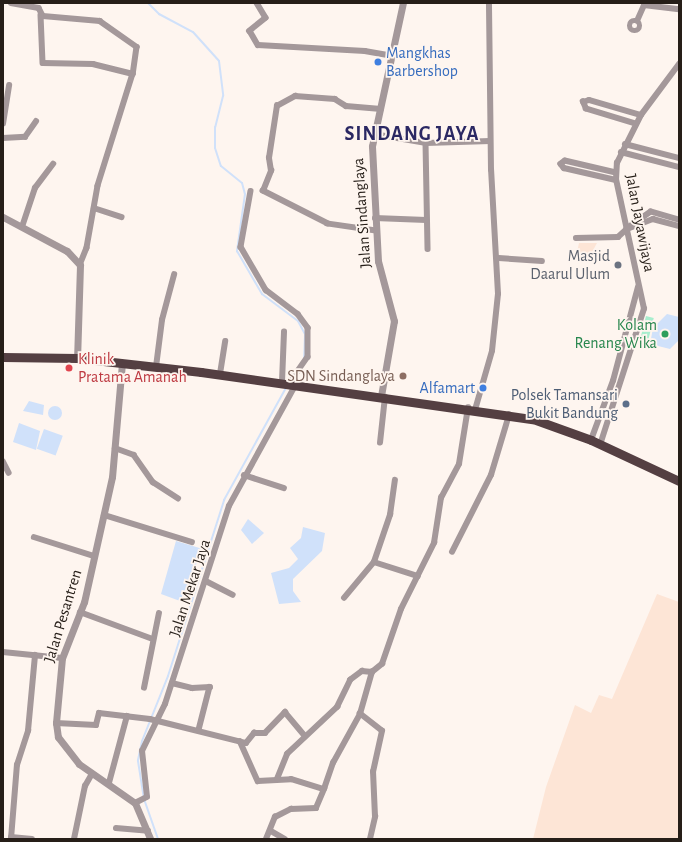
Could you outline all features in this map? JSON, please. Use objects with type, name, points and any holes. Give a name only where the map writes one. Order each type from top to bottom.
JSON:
[{"type":"highway","points":[[3,357],[77,358],[220,374],[534,419],[591,440],[679,481]]},
{"type":"street","points":[[11,3],[39,8],[42,15],[42,63],[93,64],[133,74]]},
{"type":"street","points":[[257,3],[266,18],[250,30],[258,45],[365,51],[392,56]]},
{"type":"street","name":"Jalan Sindanglaya","points":[[383,397],[394,321],[382,285],[376,231],[374,134],[381,109],[403,3]]},
{"type":"street","points":[[266,839],[271,831],[272,820],[283,812],[316,808],[332,763],[360,714],[372,672],[387,654],[401,609],[434,543],[441,498],[459,464],[472,409],[492,350],[499,258],[490,141],[489,3]]},
{"type":"street","points":[[637,21],[644,4],[679,9]]},
{"type":"street","points":[[42,15],[102,22],[137,47],[133,74],[120,108],[80,265],[77,358]]},
{"type":"street","name":"Jalan Jayawijaya","points":[[600,445],[616,401],[644,309],[616,180],[616,173],[621,152],[641,115],[679,64]]},
{"type":"street","points":[[3,124],[9,85]]},
{"type":"street","points":[[376,231],[328,224],[263,191],[271,171],[269,158],[277,106],[295,96],[335,99],[346,106],[381,109]]},
{"type":"street","points":[[636,124],[586,110],[583,102],[589,100],[641,115]]},
{"type":"street","points":[[3,138],[25,137],[36,121]]},
{"type":"street","points":[[374,134],[426,143],[490,141]]},
{"type":"street","points":[[426,143],[426,220],[428,249]]},
{"type":"street","points":[[625,144],[679,158]]},
{"type":"street","points":[[621,152],[679,167]]},
{"type":"street","points":[[616,173],[565,161],[561,164],[564,168],[616,180]]},
{"type":"street","points":[[22,227],[35,188],[53,164]]},
{"type":"street","name":"Jalan Mekar Jaya","points":[[141,800],[142,751],[154,720],[172,683],[229,506],[244,475],[266,443],[289,383],[308,357],[308,328],[298,314],[266,290],[241,247],[251,191]]},
{"type":"street","points":[[94,208],[122,217]]},
{"type":"street","points":[[3,217],[67,251],[80,265]]},
{"type":"street","points":[[375,218],[426,220]]},
{"type":"street","points":[[576,238],[618,237],[627,229],[654,219],[678,224]]},
{"type":"street","points":[[499,258],[542,261]]},
{"type":"street","points":[[156,367],[162,320],[174,275]]},
{"type":"street","name":"Jalan Jayawijaya","points":[[591,440],[606,398],[639,285]]},
{"type":"street","points":[[284,332],[289,383]]},
{"type":"street","points":[[220,374],[225,341]]},
{"type":"street","name":"Jalan Pesantren","points":[[122,363],[115,448],[104,516],[80,612],[62,658],[56,723],[58,737],[66,749],[92,774],[141,800],[150,839]]},
{"type":"street","points":[[380,443],[383,397]]},
{"type":"street","points":[[452,552],[490,475],[509,415]]},
{"type":"street","points":[[115,448],[134,455],[153,482],[178,498]]},
{"type":"street","points":[[3,461],[9,473]]},
{"type":"street","points":[[244,475],[284,488]]},
{"type":"street","points":[[344,598],[374,562],[390,514],[395,480]]},
{"type":"street","points":[[104,516],[192,542]]},
{"type":"street","points":[[34,537],[94,556]]},
{"type":"street","points":[[374,562],[418,576]]},
{"type":"street","points":[[206,581],[233,595]]},
{"type":"street","points":[[80,612],[152,639]]},
{"type":"street","points":[[144,688],[152,639],[159,613]]},
{"type":"street","points":[[3,652],[62,658]]},
{"type":"street","points":[[32,839],[11,838],[17,765],[28,731],[35,655]]},
{"type":"street","points":[[277,779],[286,754],[337,707],[354,676],[362,671],[372,672]]},
{"type":"street","points":[[172,683],[192,688],[210,687],[199,730]]},
{"type":"street","points":[[56,723],[96,724],[100,713],[154,720],[248,742],[254,732],[265,733],[285,712],[305,736]]},
{"type":"street","points":[[360,714],[382,731],[373,772],[375,818],[370,839]]},
{"type":"street","points":[[109,783],[127,716]]},
{"type":"street","points":[[240,740],[258,781],[291,779],[324,789]]},
{"type":"street","points":[[74,839],[85,786],[92,774]]},
{"type":"street","points":[[116,828],[148,831]]},
{"type":"street","points":[[271,831],[285,839]]},
{"type":"shaded area","points":[[579,243],[597,243],[590,256],[576,257]]},
{"type":"shaded area","points":[[657,594],[679,602],[679,839],[533,839],[546,787],[575,705],[591,713],[599,695],[612,699]]},
{"type":"green space","points":[[646,316],[654,318],[648,340],[640,338]]},
{"type":"water","name":"Kolam Renang Wika","points":[[667,314],[679,317],[679,340],[670,349],[650,344],[653,328]]},
{"type":"water","points":[[29,401],[44,405],[43,415],[23,411]]},
{"type":"water","points":[[52,406],[58,406],[62,410],[62,416],[58,420],[52,420],[48,416],[48,410]]},
{"type":"water","points":[[19,423],[40,431],[36,450],[13,442]]},
{"type":"water","points":[[44,429],[63,436],[56,456],[37,449]]},
{"type":"water","points":[[248,519],[264,533],[252,544],[241,530]]},
{"type":"water","points":[[303,527],[325,533],[322,551],[293,579],[293,591],[301,602],[279,604],[271,573],[289,568],[298,559],[290,548],[301,538]]},
{"type":"water","points":[[176,541],[203,549],[180,601],[161,594]]},
{"type":"waterway","points":[[148,3],[159,14],[193,32],[219,61],[223,96],[215,127],[215,148],[221,166],[242,183],[245,194],[237,251],[262,294],[298,321],[305,334],[304,359]]},
{"type":"waterway","points":[[158,839],[144,799],[138,760],[142,741],[168,676],[224,500],[287,386]]},
{"type":"place","name":"Mangkhas Barbershop","points":[[378,62]]},
{"type":"place","name":"Masjid Daarul Ulum","points":[[618,265]]},
{"type":"place","name":"Kolam Renang Wika","points":[[665,334]]},
{"type":"place","name":"Klinik Pratama Amanah","points":[[69,368]]},
{"type":"place","name":"SDN Sindanglaya","points":[[403,376]]},
{"type":"place","name":"Alfamart","points":[[483,388]]},
{"type":"place","name":"Polsek Tamansari Bukit Bandung","points":[[626,404]]},
{"type":"district","name":"SINDANG JAYA","points":[[412,134]]}]
